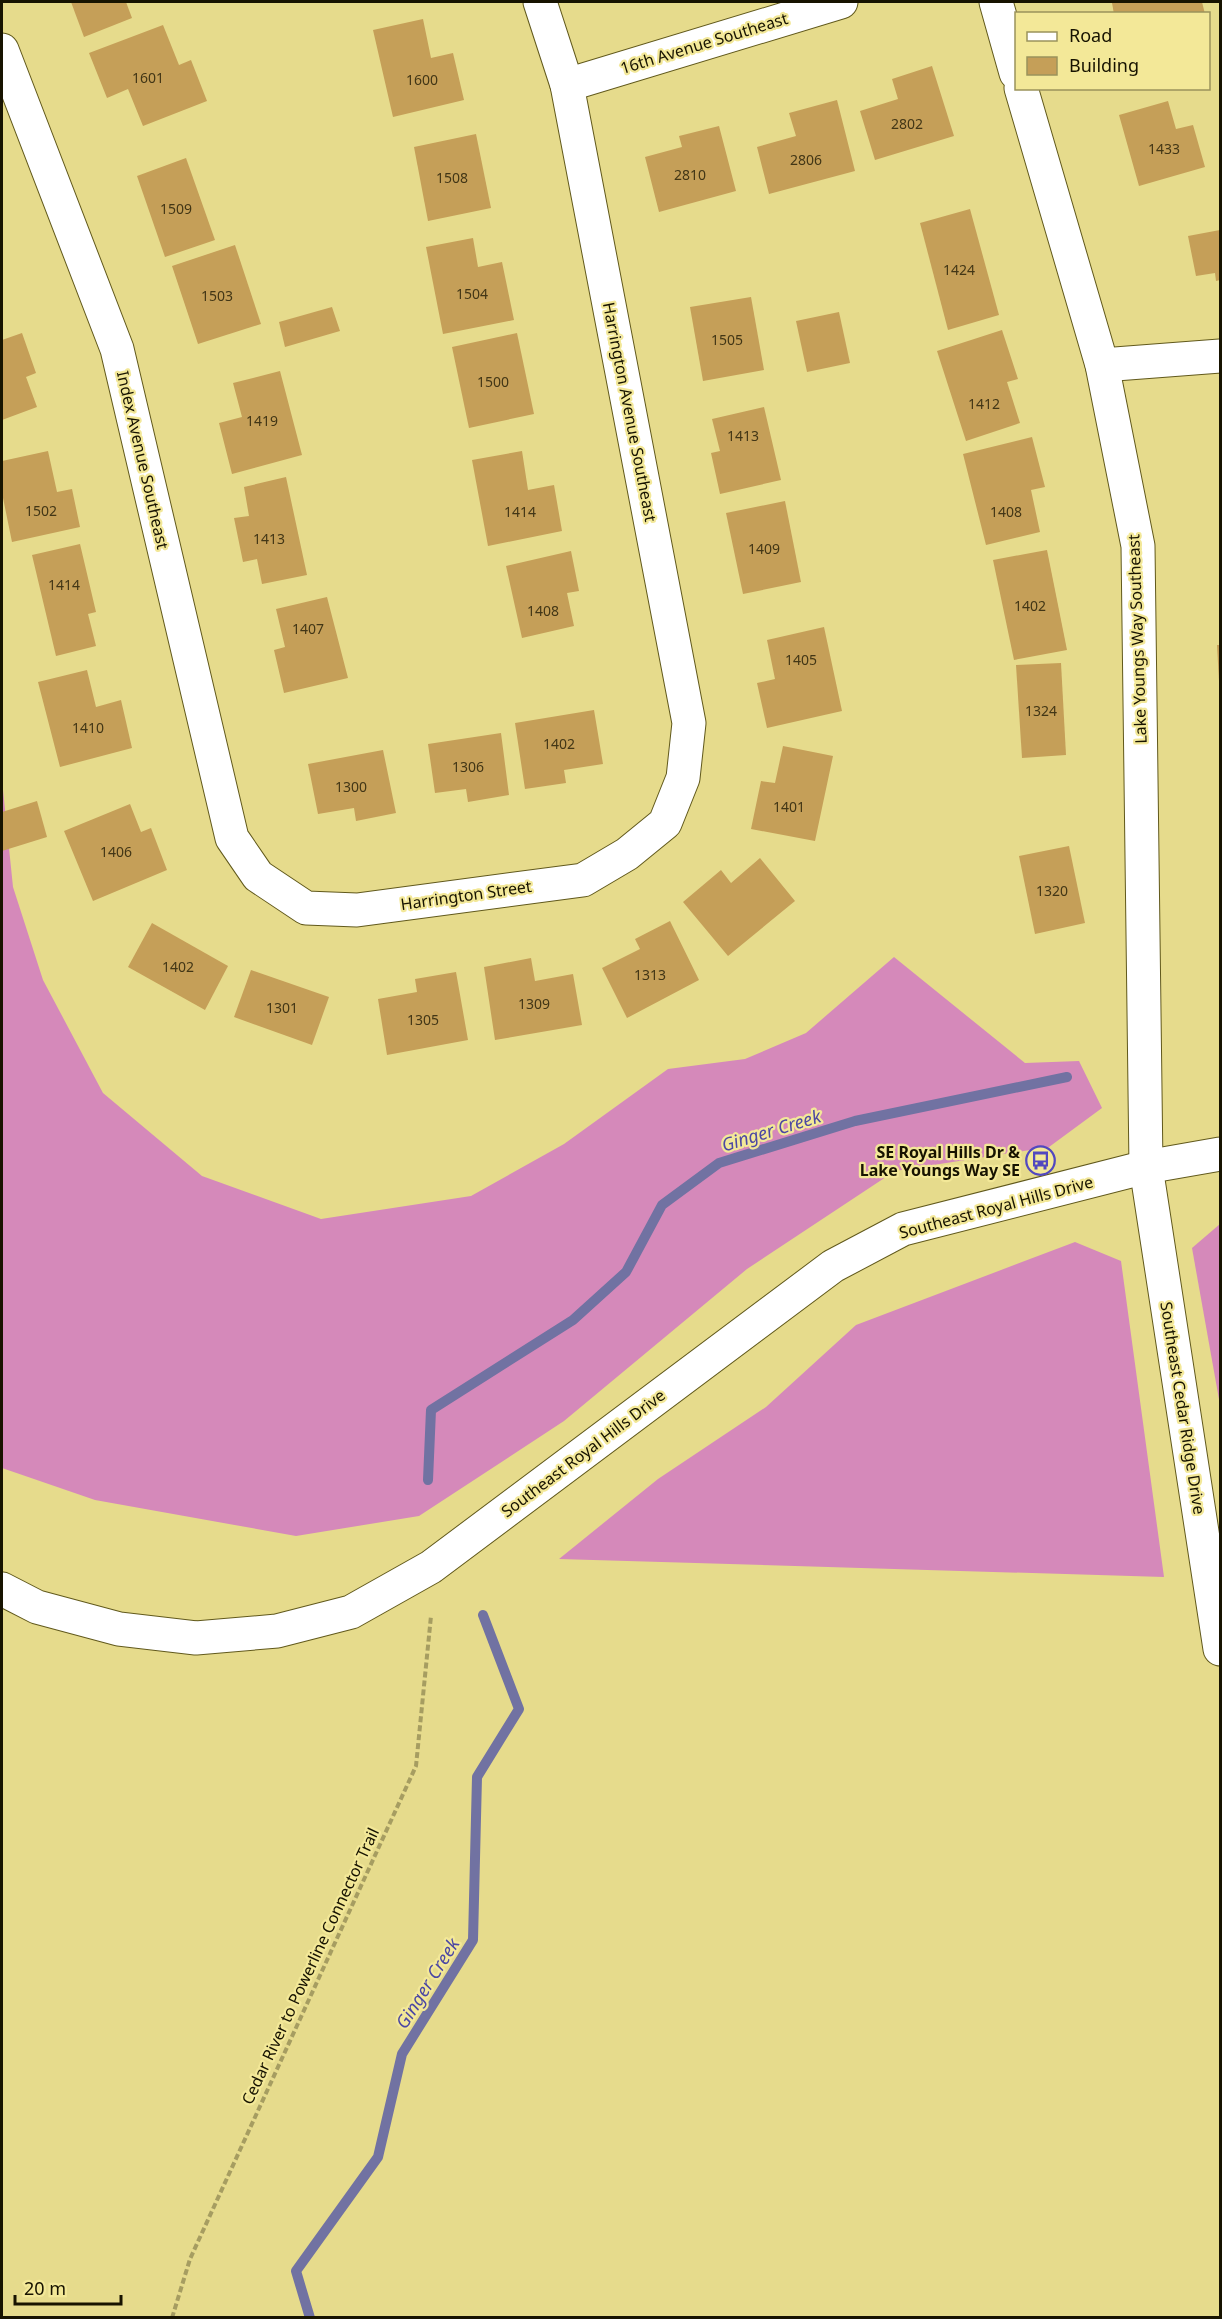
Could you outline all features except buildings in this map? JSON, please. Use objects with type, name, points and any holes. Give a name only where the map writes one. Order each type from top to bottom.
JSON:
[{"type":"street","name":"Harrington Avenue Southeast","points":[[540,2],[567,85],[689,723],[683,778],[665,823]]},
{"type":"street","name":"16th Avenue Southeast","points":[[567,85],[841,2]]},
{"type":"street","points":[[996,2],[1015,66]]},
{"type":"street","name":"Index Avenue Southeast","points":[[2,50],[117,349],[232,838],[258,876]]},
{"type":"street","name":"Lake Youngs Way Southeast","points":[[1022,90],[1102,365],[1138,546],[1146,1167]]},
{"type":"street","points":[[1102,365],[1221,356]]},
{"type":"street","name":"Harrington Street","points":[[258,876],[306,908],[357,910],[583,880],[627,854],[665,823]]},
{"type":"street","name":"Southeast Royal Hills Drive","points":[[2,1589],[37,1607],[119,1629],[196,1638],[277,1631],[351,1612],[431,1567],[833,1266],[903,1229],[1146,1167],[1221,1154]]},
{"type":"street","name":"Southeast Cedar Ridge Drive","points":[[1146,1167],[1221,1649]]},
{"type":"path","name":"Cedar River to Powerline Connector Trail","points":[[172,2318],[190,2259],[416,1766],[431,1616]]},
{"type":"shaded area","points":[[2,780],[13,887],[43,980],[103,1093],[202,1176],[321,1219],[471,1196],[564,1144],[668,1069],[745,1059],[806,1033],[894,957],[1025,1063],[1079,1061],[1102,1108],[1049,1147],[895,1171],[747,1269],[564,1421],[419,1516],[296,1536],[95,1500],[2,1468]]},
{"type":"shaded area","points":[[1220,1224],[1220,1405],[1192,1248]]},
{"type":"shaded area","points":[[1075,1242],[1121,1261],[1164,1577],[559,1559],[658,1479],[766,1407],[856,1325]]},
{"type":"waterway","name":"Ginger Creek","points":[[428,1480],[431,1410],[573,1320],[626,1272],[662,1205],[719,1163],[855,1121],[1067,1077]]},
{"type":"waterway","name":"Ginger Creek","points":[[310,2318],[296,2271],[378,2157],[402,2054],[473,1940],[477,1777],[519,1709],[483,1615]]},
{"type":"place","name":"SE Royal Hills Dr & Lake Youngs Way SE","points":[[1041,1161]]}]
